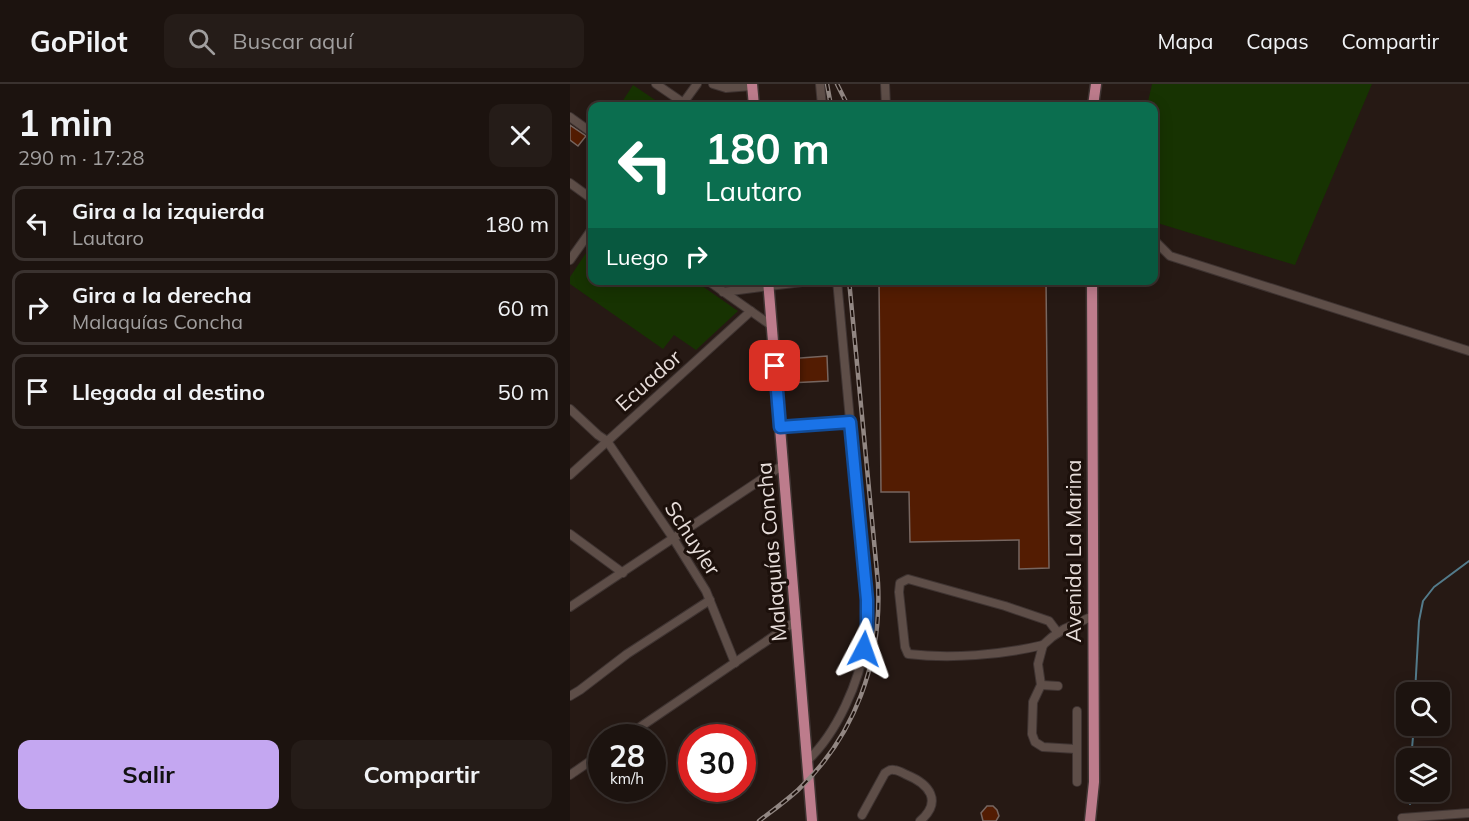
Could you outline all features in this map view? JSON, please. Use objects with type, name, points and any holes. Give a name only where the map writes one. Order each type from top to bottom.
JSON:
[{"type":"main road","points":[[1094,102],[1096,84]]},
{"type":"main road","points":[[752,85],[754,102]]},
{"type":"main road","name":"Malaquías Concha","points":[[769,285],[812,821]]},
{"type":"main road","name":"Avenida La Marina","points":[[1090,821],[1094,782],[1092,285]]},
{"type":"street","points":[[656,84],[680,102]]},
{"type":"street","points":[[686,102],[697,84]]},
{"type":"street","points":[[713,84],[726,88],[752,85]]},
{"type":"street","points":[[820,84],[822,102]]},
{"type":"street","points":[[885,84],[886,102]]},
{"type":"street","points":[[570,117],[588,130]]},
{"type":"street","points":[[570,183],[588,196]]},
{"type":"street","points":[[570,260],[588,235]]},
{"type":"street","points":[[1158,244],[1170,256],[1469,351]]},
{"type":"street","points":[[714,285],[772,326]]},
{"type":"street","points":[[723,292],[759,285]]},
{"type":"street","points":[[807,760],[824,742],[843,709],[859,669],[866,638],[867,600],[837,285]]},
{"type":"street","name":"Ecuador","points":[[570,475],[751,311]]},
{"type":"street","name":"Schuyler","points":[[570,409],[607,441],[673,538],[710,600],[735,663]]},
{"type":"street","points":[[780,427],[850,422]]},
{"type":"street","points":[[570,607],[783,465]]},
{"type":"street","points":[[570,534],[623,573]]},
{"type":"street","points":[[1058,633],[1049,621],[1005,606],[908,579],[900,583],[905,647],[908,654],[961,655],[1018,651],[1043,645],[1058,633],[1093,616]]},
{"type":"street","points":[[570,696],[639,646],[710,600]]},
{"type":"street","points":[[645,724],[796,621]]},
{"type":"street","points":[[1043,645],[1038,664],[1041,685],[1033,702],[1032,734],[1035,742],[1043,747],[1076,749]]},
{"type":"street","points":[[1041,685],[1058,686]]},
{"type":"street","points":[[1077,711],[1077,782]]},
{"type":"street","points":[[570,775],[588,763]]},
{"type":"street","points":[[862,815],[885,773],[894,770],[920,781],[929,790],[931,799],[929,810],[920,821]]},
{"type":"street","points":[[1402,818],[1469,813]]},
{"type":"green space","points":[[1152,84],[1372,84],[1295,265],[1158,223],[1158,102],[1148,102]]},
{"type":"green space","points":[[633,85],[658,102],[622,102]]},
{"type":"green space","points":[[588,250],[588,285],[701,285],[738,311],[696,350],[674,335],[663,349],[570,284],[570,277]]},
{"type":"building","points":[[570,125],[586,136],[578,146],[570,140]]},
{"type":"building","points":[[879,285],[1046,285],[1049,568],[1019,569],[1019,540],[910,542],[909,492],[881,492]]},
{"type":"building","points":[[827,356],[828,381],[789,383],[787,359]]},
{"type":"building","points":[[987,806],[993,806],[997,810],[999,816],[996,821],[983,821],[981,813]]},
{"type":"waterway","points":[[1416,682],[1419,621],[1423,601],[1434,587],[1469,561]]},
{"type":"waterway","points":[[1412,748],[1413,736]]},
{"type":"railway","points":[[827,84],[830,102]]},
{"type":"railway","points":[[837,84],[846,102]]},
{"type":"railway","points":[[759,821],[798,790],[835,746],[861,696],[875,641],[878,583],[849,285]]},
{"type":"route","points":[[775,366],[780,427],[850,422],[867,600],[864,649]]}]
